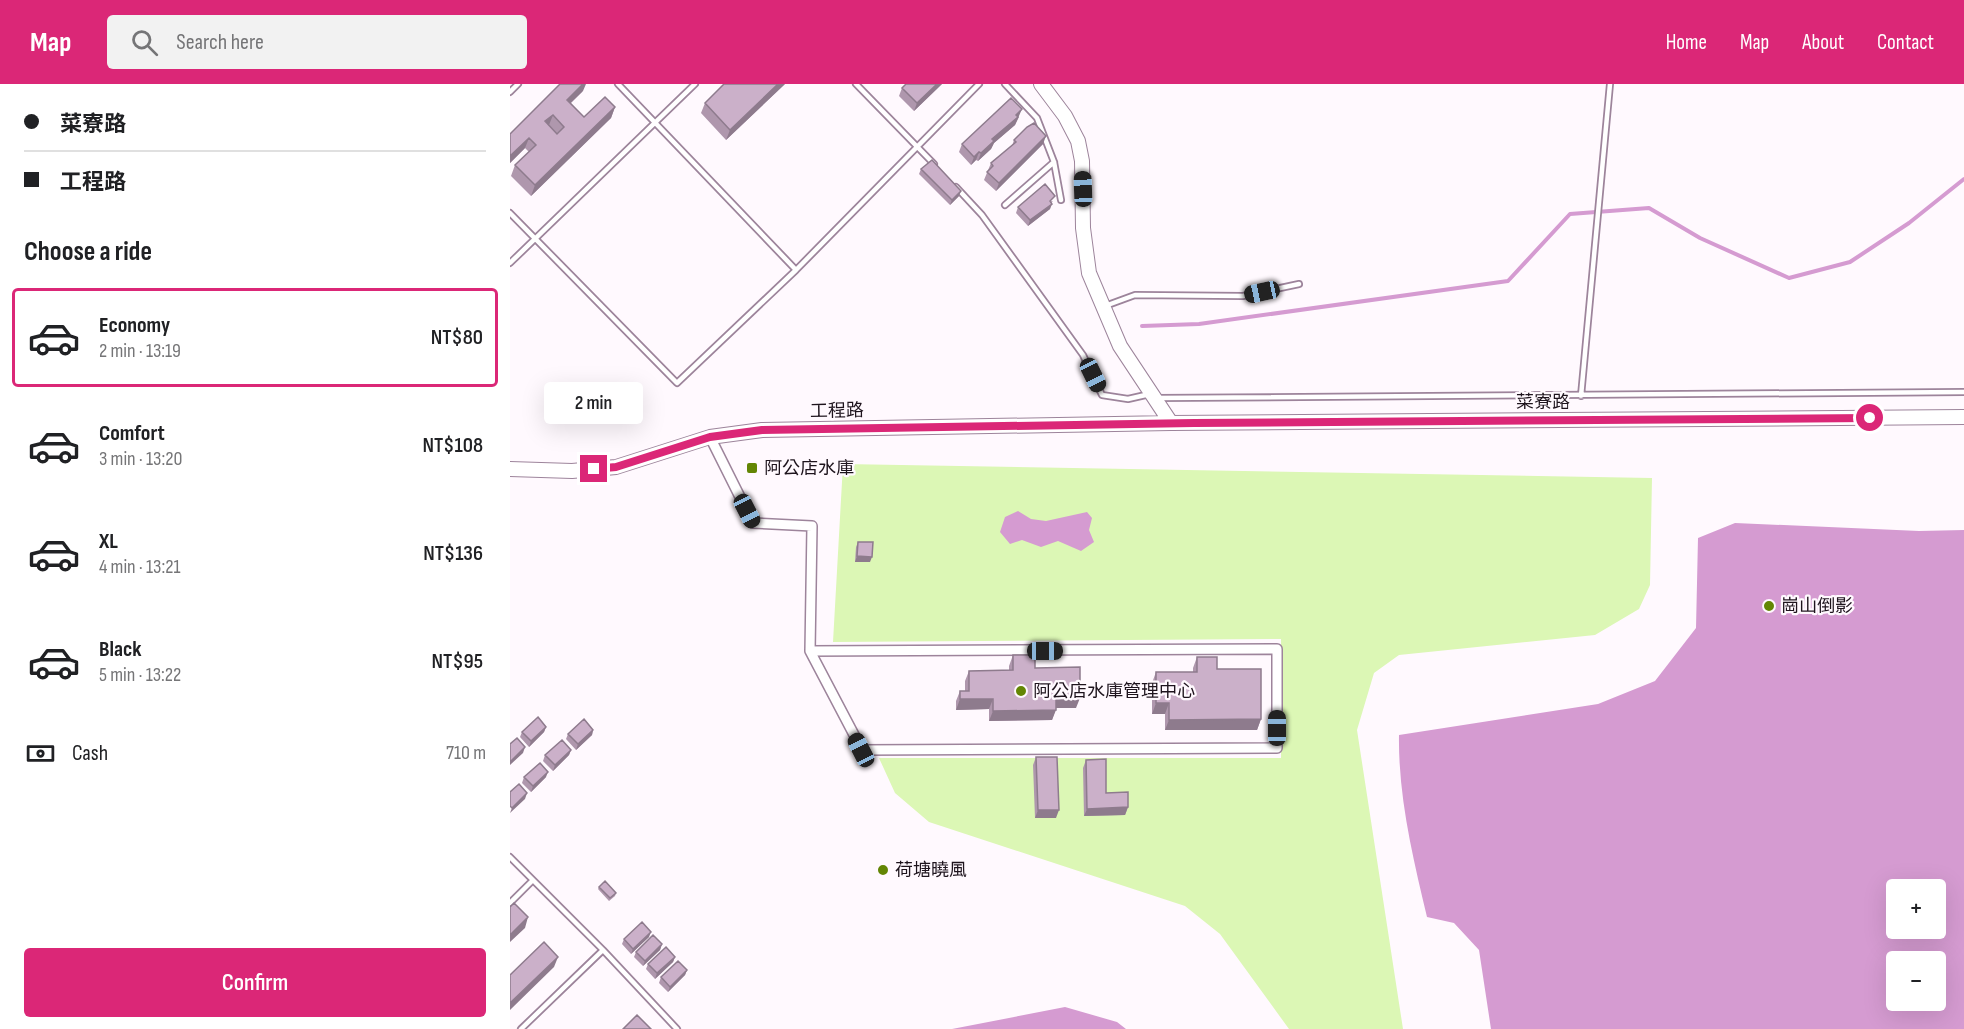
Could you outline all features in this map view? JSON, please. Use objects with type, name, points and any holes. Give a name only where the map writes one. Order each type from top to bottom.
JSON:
[{"type":"street","points":[[1041,84],[1065,116],[1078,141],[1082,161],[1083,228],[1089,273],[1102,307],[1120,346],[1171,423]]},
{"type":"street","name":"菜寮路","points":[[1171,423],[1964,417]]},
{"type":"street","name":"工程路","points":[[510,469],[572,471],[616,467],[710,437],[762,430],[1171,423]]},
{"type":"street","points":[[710,437],[753,524],[812,526],[810,651],[861,750],[1277,748],[1277,649],[810,651]]},
{"type":"lane","points":[[510,92],[518,84]]},
{"type":"lane","points":[[618,84],[796,270]]},
{"type":"lane","points":[[510,263],[695,84]]},
{"type":"lane","points":[[856,84],[942,172]]},
{"type":"lane","points":[[510,213],[677,382],[796,270],[979,84]]},
{"type":"lane","points":[[1005,84],[1037,118],[1054,162],[1061,200]]},
{"type":"lane","points":[[1581,396],[1610,84]]},
{"type":"lane","points":[[1005,205],[1054,162]]},
{"type":"lane","points":[[950,181],[982,215],[1083,355],[1102,395],[1128,399],[1150,392],[1581,396],[1964,392]]},
{"type":"lane","points":[[1102,307],[1135,295],[1244,296],[1299,284]]},
{"type":"lane","points":[[510,857],[603,950],[677,1029]]},
{"type":"lane","points":[[510,903],[532,881]]},
{"type":"lane","points":[[521,1029],[603,950]]},
{"type":"green space","points":[[843,464],[1652,478],[1650,585],[1639,609],[1595,635],[1399,655],[1374,673],[1357,730],[1403,1029],[1289,1029],[1220,934],[1185,906],[929,822],[895,793],[879,758],[1281,758],[1281,639],[833,642]]},
{"type":"shaded area","points":[[1018,511],[1031,519],[1046,521],[1087,512],[1092,518],[1089,530],[1094,542],[1081,551],[1058,541],[1041,547],[1022,540],[1010,544],[1000,532],[1005,517]]},
{"type":"shaded area","points":[[1735,523],[1919,531],[1964,530],[1964,1029],[1491,1029],[1479,950],[1454,923],[1427,917],[1404,804],[1399,735],[1598,704],[1655,681],[1696,628],[1698,538]]},
{"type":"shaded area","points":[[1065,1007],[1117,1022],[1126,1029],[952,1029]]},
{"type":"building","points":[[560,84],[583,84],[567,100],[584,117],[605,97],[615,107],[535,185],[515,165],[536,145],[529,138],[510,156],[510,134]],"holes":[[[553,115],[564,127],[557,134],[545,121]]]},
{"type":"building","points":[[724,84],[778,84],[730,130],[705,103]]},
{"type":"building","points":[[906,84],[937,84],[917,103],[902,88]]},
{"type":"building","points":[[1011,98],[1022,109],[1016,115],[1018,117],[974,157],[962,144]]},
{"type":"building","points":[[1034,123],[1046,136],[999,183],[987,172],[993,166],[991,163],[1016,142],[1014,140],[1027,127]]},
{"type":"building","points":[[932,160],[961,191],[952,200],[921,169]]},
{"type":"building","points":[[1045,184],[1055,196],[1050,201],[1052,204],[1030,220],[1018,207]]},
{"type":"building","points":[[858,542],[873,542],[872,557],[857,556]]},
{"type":"building","name":"阿公店水庫管理中心","points":[[1013,655],[1035,655],[1035,668],[1080,667],[1080,698],[1056,698],[1056,710],[993,711],[993,699],[960,699],[960,691],[969,691],[969,671],[1013,670]]},
{"type":"building","points":[[1197,657],[1217,657],[1217,669],[1261,669],[1261,719],[1169,720],[1169,703],[1156,703],[1156,672],[1197,672]]},
{"type":"building","points":[[538,717],[546,727],[531,741],[522,732]]},
{"type":"building","points":[[584,719],[593,730],[578,744],[568,734]]},
{"type":"building","points":[[517,738],[525,747],[510,762],[510,744]]},
{"type":"building","points":[[562,740],[571,750],[555,765],[545,755]]},
{"type":"building","points":[[1036,757],[1057,757],[1059,810],[1038,810]]},
{"type":"building","points":[[1106,759],[1106,793],[1128,792],[1128,807],[1087,809],[1086,760]]},
{"type":"building","points":[[540,763],[548,772],[533,786],[524,777]]},
{"type":"building","points":[[519,784],[527,793],[512,808],[510,792]]},
{"type":"building","points":[[605,881],[616,893],[610,898],[599,887]]},
{"type":"building","points":[[514,903],[528,917],[510,935],[510,907]]},
{"type":"building","points":[[642,922],[651,932],[633,949],[624,939]]},
{"type":"building","points":[[653,935],[662,944],[645,961],[636,952]]},
{"type":"building","points":[[544,942],[558,957],[510,1003],[510,975]]},
{"type":"building","points":[[666,947],[675,957],[657,973],[648,964]]},
{"type":"building","points":[[678,961],[687,970],[670,987],[661,977]]},
{"type":"building","points":[[637,1015],[651,1029],[623,1029]]},
{"type":"waterway","points":[[1142,326],[1199,324],[1508,281],[1570,214],[1649,208],[1700,238],[1789,278],[1850,262],[1909,223],[1964,179]]},
{"type":"place","name":"阿公店水庫","points":[[752,468]]},
{"type":"place","name":"崗山倒影","points":[[1769,606]]},
{"type":"place","name":"阿公店水庫管理中心","points":[[1021,691]]},
{"type":"place","name":"荷塘曉風","points":[[883,870]]},
{"type":"route","points":[[594,469],[616,467],[628,461],[710,437],[733,432],[762,430],[1194,423],[1870,418]]}]
